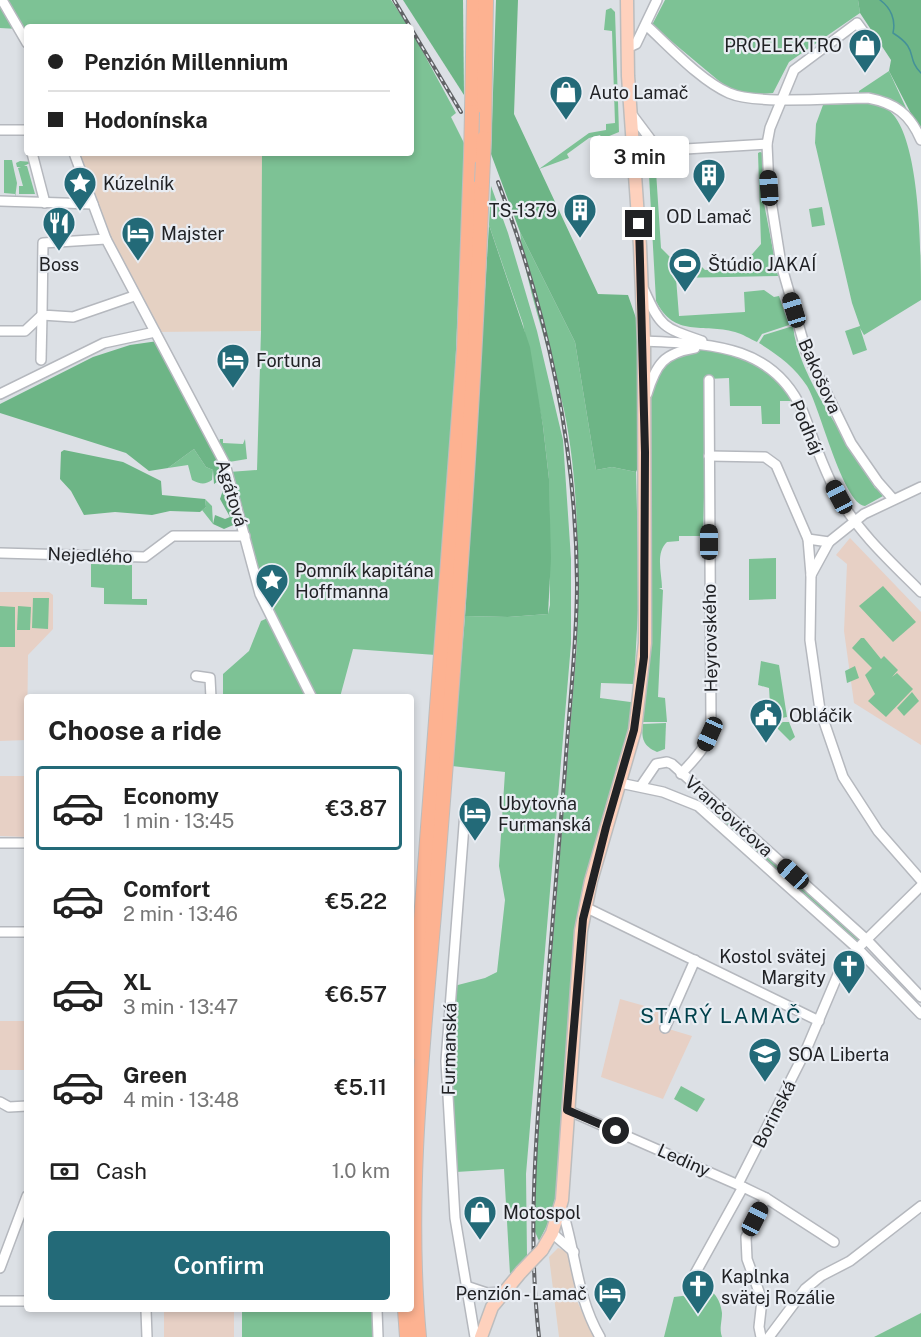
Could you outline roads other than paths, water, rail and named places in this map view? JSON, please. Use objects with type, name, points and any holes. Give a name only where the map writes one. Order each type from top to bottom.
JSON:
[{"type":"highway","points":[[419,1337],[414,1240],[417,1130],[459,610],[471,323],[471,157],[477,2]]},
{"type":"highway","points":[[471,323],[484,138],[477,2]]},
{"type":"highway","points":[[414,1017],[470,350]]},
{"type":"highway","points":[[405,1312],[407,1337]]},
{"type":"main road","points":[[481,1337],[488,1314],[502,1292],[550,1241],[561,1206],[578,955],[585,907],[634,730],[644,657],[644,341],[630,112],[627,0]]},
{"type":"street","points":[[2,0],[24,38]]},
{"type":"street","points":[[627,48],[636,44],[647,26],[657,0]]},
{"type":"street","name":"Bakošova","points":[[873,45],[857,23],[794,70],[770,128],[767,144],[773,224],[784,277],[806,351],[851,443],[878,482],[893,499]]},
{"type":"street","points":[[647,26],[711,82],[729,93],[749,99],[868,98],[887,102],[902,111],[914,124],[921,140]]},
{"type":"street","points":[[630,112],[656,145]]},
{"type":"street","points":[[0,130],[24,130]]},
{"type":"street","points":[[633,141],[669,150],[767,144]]},
{"type":"street","points":[[33,156],[45,203]]},
{"type":"street","name":"Agátová","points":[[75,156],[106,239],[134,296],[155,332],[161,338],[225,464],[260,594],[310,694]]},
{"type":"street","points":[[0,201],[93,204]]},
{"type":"street","points":[[41,360],[43,243],[106,239]]},
{"type":"street","points":[[642,285],[656,317],[663,325],[713,345]]},
{"type":"street","points":[[0,331],[25,331],[42,315],[73,317],[134,296]]},
{"type":"street","points":[[0,394],[104,343],[155,332]]},
{"type":"street","name":"Podháj","points":[[644,341],[713,345],[754,357],[784,381],[802,412],[826,472],[854,521],[921,592]]},
{"type":"street","points":[[645,402],[654,374],[665,358],[676,351],[713,345]]},
{"type":"street","name":"Heyrovského","points":[[681,774],[702,751],[710,734],[710,380]]},
{"type":"street","points":[[709,456],[765,457],[776,465],[796,506],[808,539],[811,575],[810,640],[820,710],[843,777],[878,831],[921,880]]},
{"type":"street","points":[[811,575],[829,542],[854,521],[893,499],[921,487]]},
{"type":"street","name":"Nejedlého","points":[[0,553],[145,556],[173,536],[245,536]]},
{"type":"street","points":[[808,539],[829,542]]},
{"type":"street","points":[[196,676],[210,678],[211,694]]},
{"type":"street","name":"Vrančovičova","points":[[641,786],[656,764],[662,762],[672,764],[867,940],[921,997]]},
{"type":"street","name":"Vrančovičova","points":[[620,783],[641,786],[698,806],[858,949],[921,1014]]},
{"type":"street","name":"Furmanská","points":[[465,812],[446,1061],[455,1218],[475,1337]]},
{"type":"street","points":[[0,843],[24,843]]},
{"type":"street","name":"Borinská","points":[[691,1281],[741,1186],[819,1021],[839,972],[858,949],[921,886]]},
{"type":"street","points":[[585,907],[819,1021]]},
{"type":"street","points":[[0,932],[24,932]]},
{"type":"street","points":[[665,1028],[695,960]]},
{"type":"street","points":[[0,1102],[9,1107],[24,1106]]},
{"type":"street","name":"Lediny","points":[[567,1110],[766,1198],[834,1242]]},
{"type":"street","points":[[761,1337],[759,1327],[762,1300],[747,1259],[746,1237],[766,1198]]},
{"type":"street","points":[[0,1268],[24,1204]]},
{"type":"street","points":[[561,1206],[574,1252],[581,1296],[600,1337]]},
{"type":"street","points":[[769,1337],[805,1288],[822,1276],[850,1262],[921,1206]]},
{"type":"street","points":[[550,1241],[562,1233],[571,1239]]},
{"type":"street","points":[[550,1241],[574,1252]]},
{"type":"street","points":[[466,1286],[487,1293],[502,1292]]},
{"type":"street","points":[[0,1301],[24,1301]]},
{"type":"street","points":[[146,1312],[147,1337]]},
{"type":"street","points":[[377,1312],[378,1337]]},
{"type":"street","points":[[595,1328],[609,1337]]},
{"type":"waterway","points":[[880,0],[892,15],[893,33],[907,44],[916,67],[921,73]]},
{"type":"railway","points":[[394,0],[408,24]]},
{"type":"railway","points":[[414,33],[461,112]]},
{"type":"railway","points":[[498,182],[531,280],[556,379],[571,480],[577,583],[574,653],[538,1107],[533,1238],[539,1337]]},
{"type":"place","name":"PROELEKTRO","points":[[865,74]]},
{"type":"place","name":"Auto Lamač","points":[[566,121]]},
{"type":"place","name":"OD Lamač","points":[[709,204]]},
{"type":"place","name":"Kúzelník","points":[[80,212]]},
{"type":"place","name":"TS-1379","points":[[580,239]]},
{"type":"place","name":"Boss","points":[[59,252]]},
{"type":"place","name":"Majster","points":[[138,262]]},
{"type":"place","name":"Štúdio JAKAÍ","points":[[685,293]]},
{"type":"place","name":"Fortuna","points":[[233,389]]},
{"type":"place","name":"Pomník kapitána Hoffmanna","points":[[272,609]]},
{"type":"place","name":"Obláčik","points":[[766,744]]},
{"type":"place","name":"Ubytovňa Furmanská","points":[[475,842]]},
{"type":"place","name":"Kostol svätej Margity","points":[[849,995]]},
{"type":"place","name":"SOA Liberta","points":[[765,1083]]},
{"type":"place","name":"Motospol","points":[[480,1241]]},
{"type":"place","name":"Kaplnka svätej Rozálie","points":[[698,1315]]},
{"type":"place","name":"Penzión - Lamač","points":[[610,1322]]},
{"type":"district","name":"STARÝ LAMAČ","points":[[721,1015]]}]
